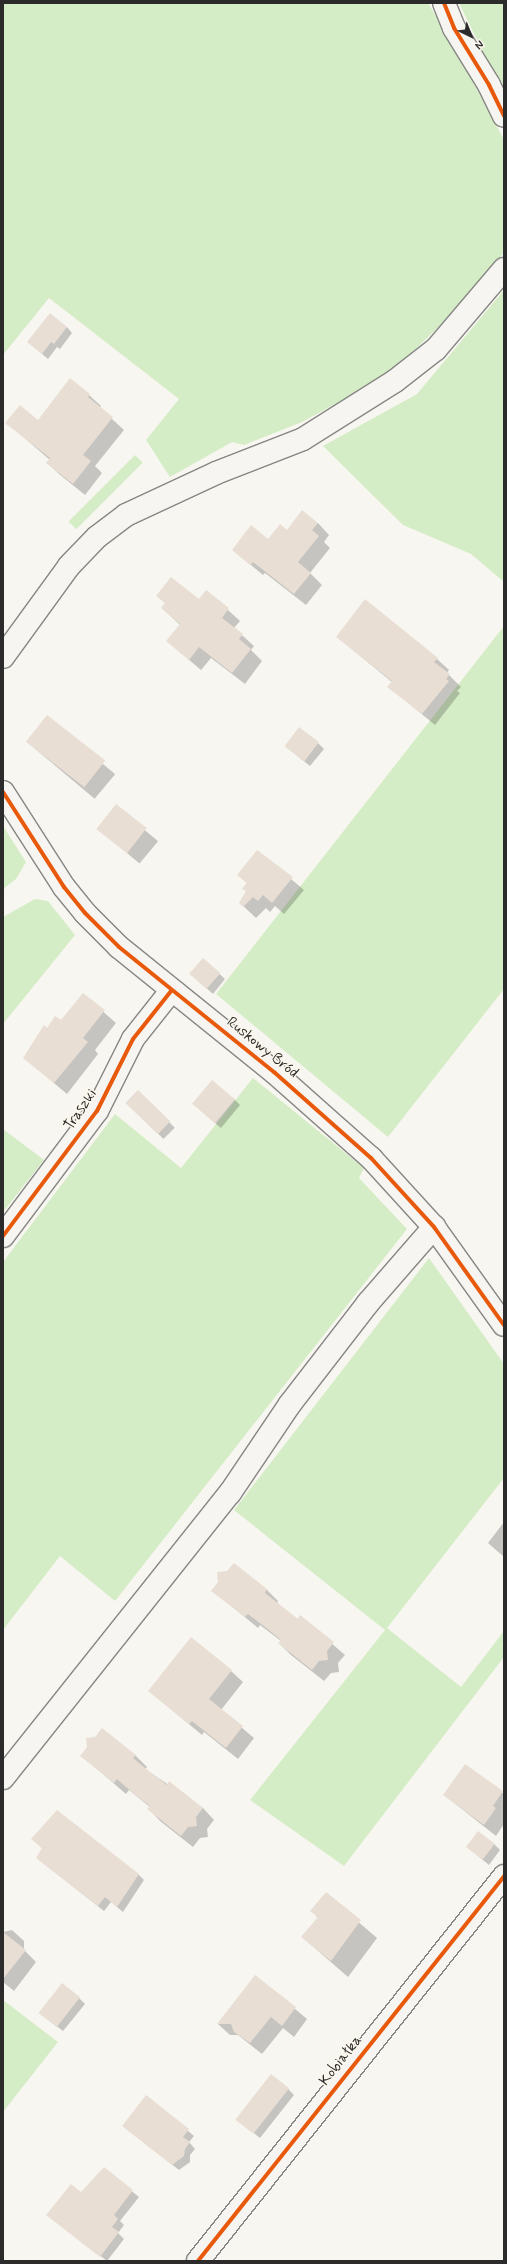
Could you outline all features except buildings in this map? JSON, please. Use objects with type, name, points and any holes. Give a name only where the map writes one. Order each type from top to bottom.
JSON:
[{"type":"street","points":[[444,3],[454,28],[489,85],[504,116]]},
{"type":"street","points":[[3,657],[69,566],[97,537],[126,515],[216,473],[304,439],[395,381],[436,349],[504,269]]},
{"type":"street","name":"Ruskowy Bród","points":[[3,792],[61,883],[84,913],[118,947],[170,991],[324,1114],[371,1158],[434,1227],[504,1325]]},
{"type":"street","name":"Traszki","points":[[3,1236],[97,1111],[133,1039],[170,991]]},
{"type":"street","points":[[3,1778],[230,1494],[290,1404],[368,1303],[434,1227]]},
{"type":"street","name":"Kobiałka","points":[[198,2261],[504,1876]]},
{"type":"green space","points":[[3,3],[428,3],[461,58],[504,140],[504,252],[477,290],[400,364],[356,393],[302,422],[244,445],[232,442],[170,477],[146,440],[179,399],[49,298],[3,355]]},
{"type":"green space","points":[[459,3],[504,3],[504,95]]},
{"type":"green space","points":[[504,290],[504,582],[471,554],[403,525],[323,446],[417,394]]},
{"type":"green space","points":[[135,455],[143,463],[76,529],[69,521]]},
{"type":"green space","points":[[504,626],[504,989],[388,1137],[216,994]]},
{"type":"green space","points":[[3,826],[26,862],[16,879],[3,889]]},
{"type":"green space","points":[[35,899],[48,901],[75,935],[3,1024],[3,917]]},
{"type":"green space","points":[[253,1078],[364,1168],[359,1178],[407,1229],[115,1601],[60,1556],[3,1630],[3,1262],[115,1114],[181,1168]]},
{"type":"green space","points":[[3,1129],[44,1160],[3,1212]]},
{"type":"green space","points":[[429,1258],[504,1364],[504,1478],[387,1628],[461,1687],[504,1631],[504,1657],[344,1866],[250,1800],[385,1630],[234,1510]]},
{"type":"green space","points":[[3,2000],[58,2042],[3,2112]]},
{"type":"cycle path","points":[[444,3],[454,28],[489,85],[504,116]]},
{"type":"cycle path","points":[[3,792],[64,887],[85,913],[119,947],[274,1072],[371,1158],[434,1227],[504,1325]]},
{"type":"cycle path","points":[[3,1236],[97,1111],[133,1039],[171,991]]},
{"type":"cycle path","points":[[198,2261],[504,1876]]}]
